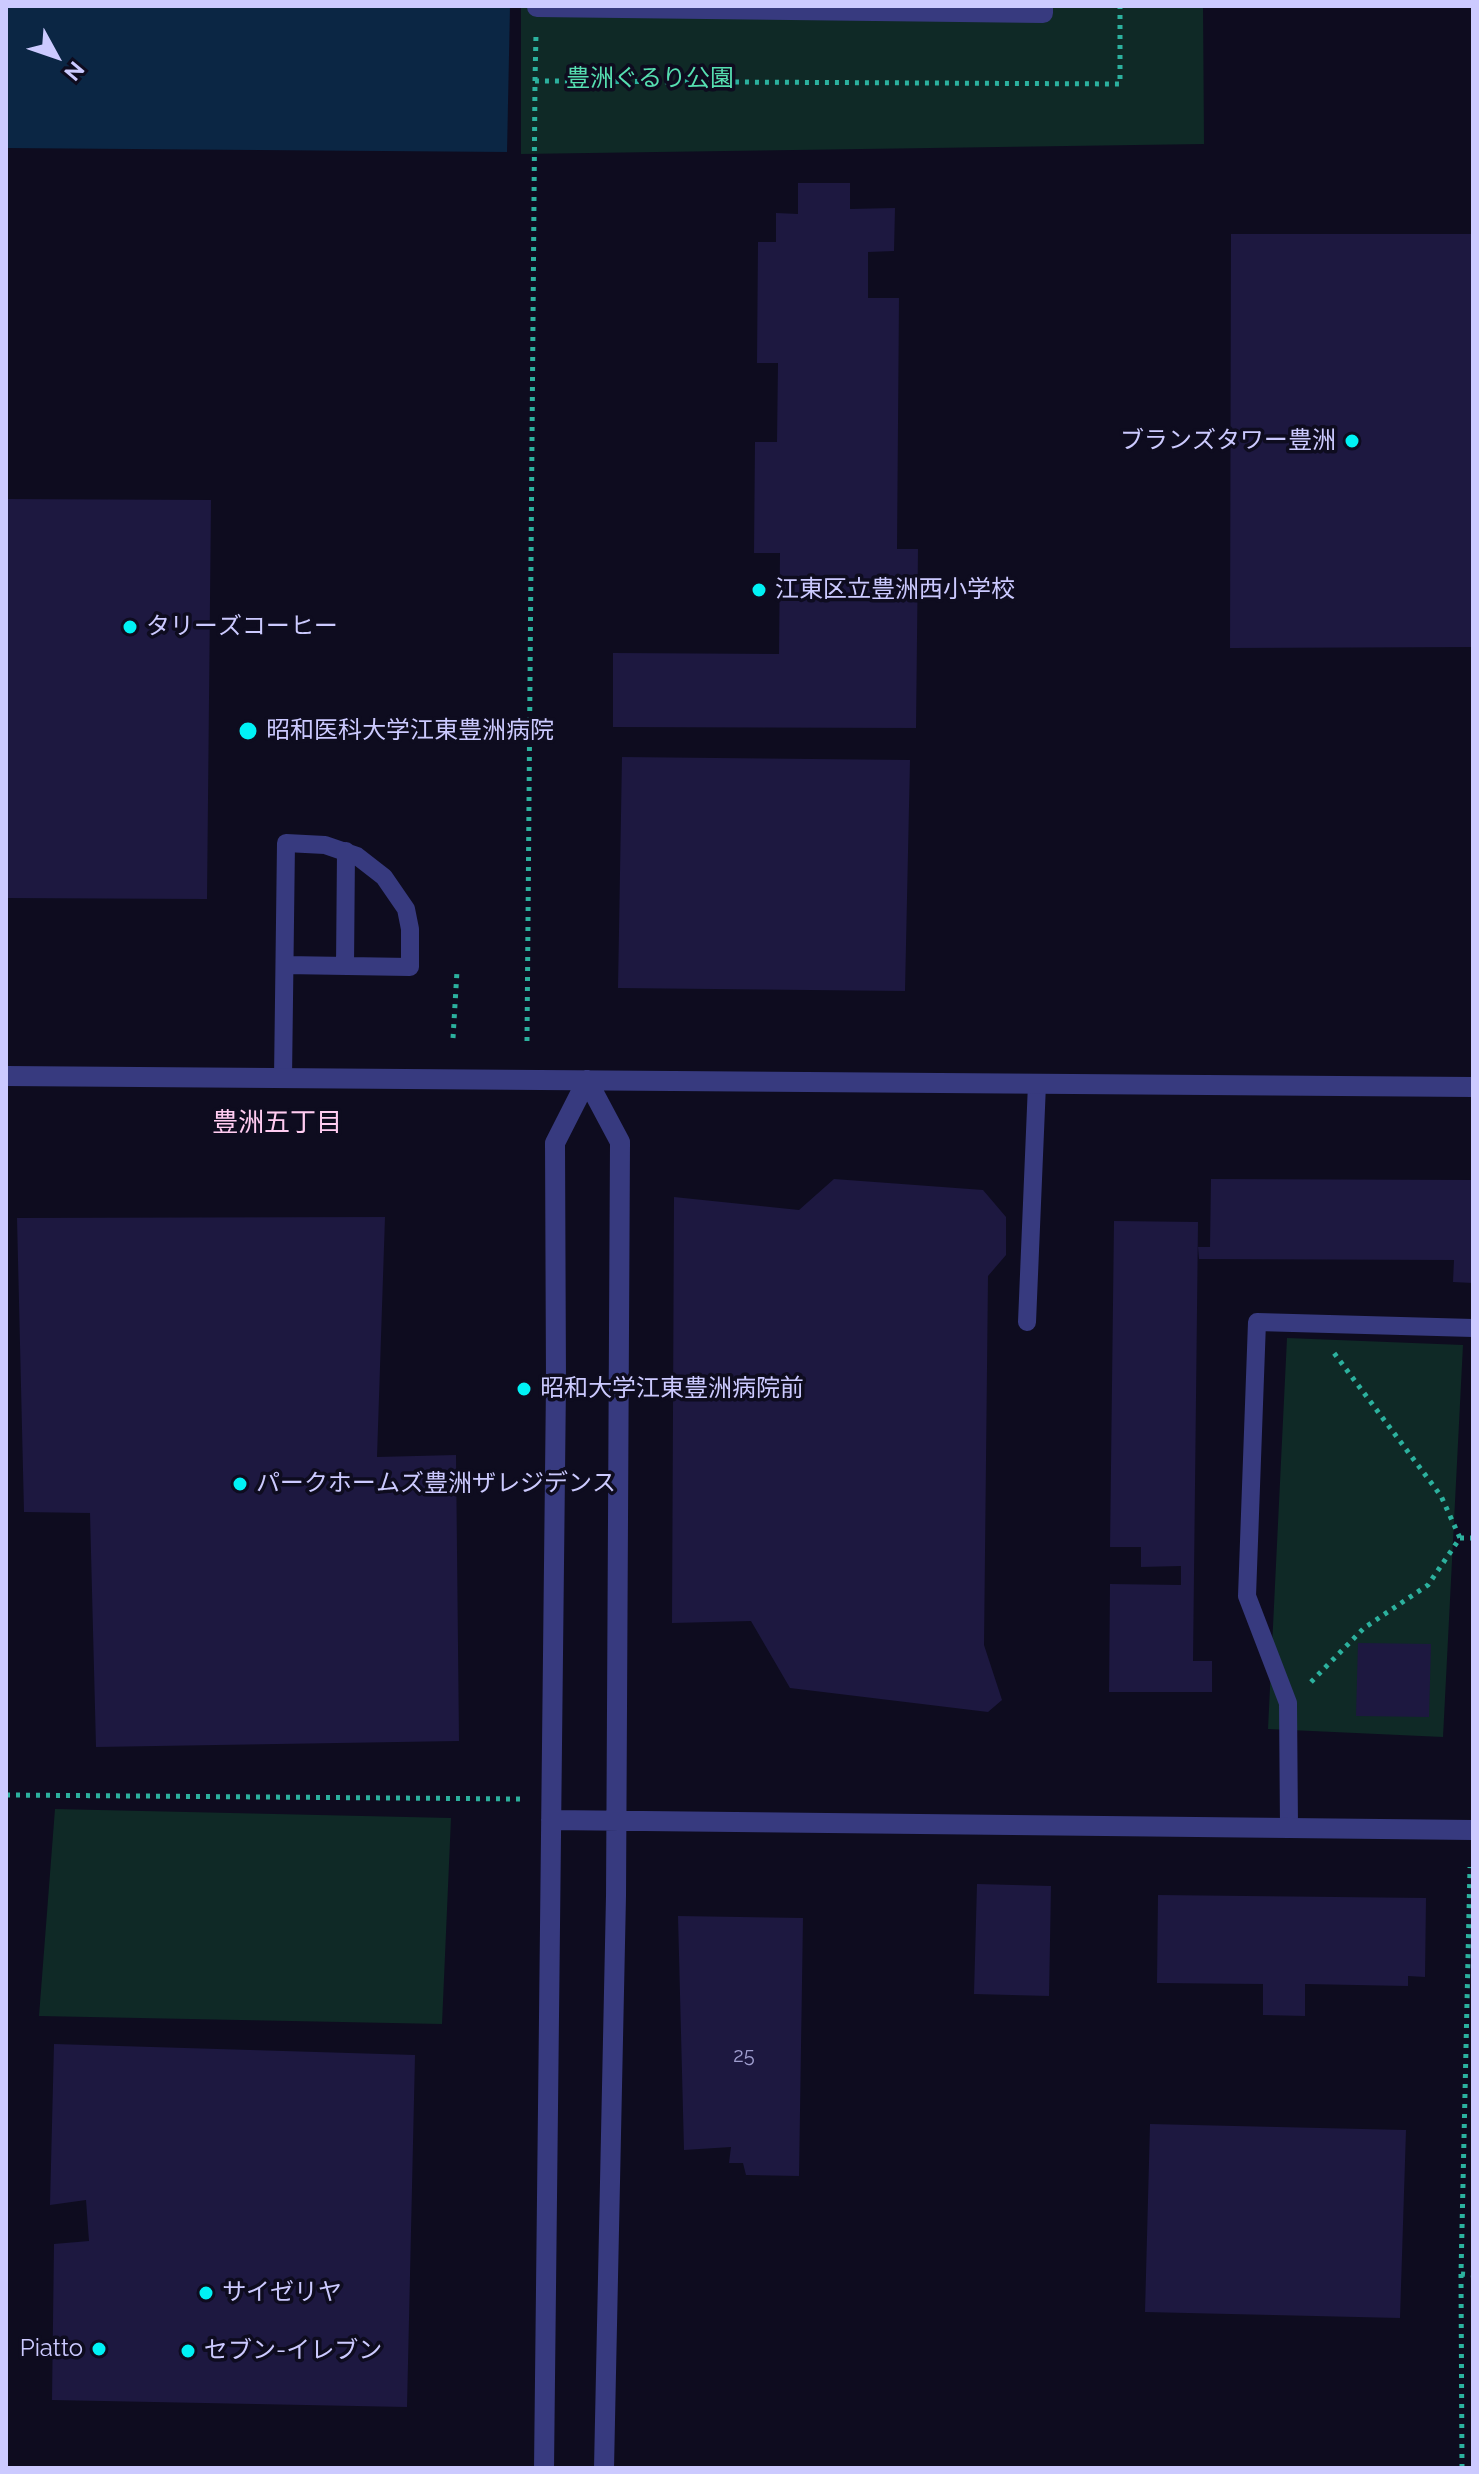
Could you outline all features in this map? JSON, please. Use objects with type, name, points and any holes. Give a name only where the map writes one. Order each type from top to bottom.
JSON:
[{"type":"street","points":[[537,7],[1043,13],[1043,6]]},
{"type":"street","points":[[6,1076],[1473,1087]]},
{"type":"street","points":[[544,2468],[556,1383],[555,1143],[587,1080]]},
{"type":"street","points":[[587,1080],[620,1142],[617,1821],[604,2468]]},
{"type":"street","points":[[551,1820],[1473,1830]]},
{"type":"lane","points":[[283,1078],[286,843],[325,845],[346,851],[373,866],[406,909],[410,929],[410,967],[285,965]]},
{"type":"lane","points":[[345,966],[346,851]]},
{"type":"lane","points":[[1027,1322],[1037,1084]]},
{"type":"lane","points":[[1289,1828],[1288,1703],[1247,1596],[1257,1322],[1473,1328]]},
{"type":"path","points":[[535,81],[1120,84],[1120,6]]},
{"type":"path","points":[[527,1041],[537,7]]},
{"type":"path","points":[[453,1038],[457,971]]},
{"type":"path","points":[[1312,1324],[1441,1496],[1460,1538]]},
{"type":"path","points":[[1460,1538],[1473,1538]]},
{"type":"path","points":[[1288,1703],[1364,1628],[1428,1585],[1460,1538]]},
{"type":"path","points":[[6,1795],[521,1799]]},
{"type":"path","points":[[1462,2468],[1461,2274],[1470,1867]]},
{"type":"path","points":[[1461,2274],[1473,2275]]},
{"type":"green space","name":"豊洲ぐるり公園","points":[[521,6],[1203,6],[1204,144],[521,154]]},
{"type":"green space","points":[[1287,1338],[1463,1345],[1443,1737],[1268,1729]]},
{"type":"green space","points":[[55,1809],[451,1818],[442,2024],[39,2016]]},
{"type":"water","points":[[6,6],[510,6],[507,152],[6,148]]},
{"type":"building","points":[[798,183],[850,183],[850,209],[895,208],[894,251],[868,252],[868,298],[899,298],[897,549],[918,549],[916,728],[613,727],[613,653],[779,654],[780,553],[754,553],[755,442],[777,442],[778,363],[757,363],[758,242],[776,242],[776,213],[798,214]]},
{"type":"building","name":"ブランズタワー豊洲","points":[[1231,234],[1473,234],[1473,647],[1230,648]]},
{"type":"building","points":[[6,499],[211,500],[207,899],[6,898]]},
{"type":"building","points":[[622,757],[910,760],[905,991],[618,988]]},
{"type":"building","points":[[834,1179],[983,1190],[1006,1217],[1006,1255],[988,1276],[984,1645],[1002,1700],[988,1712],[790,1688],[751,1621],[672,1623],[674,1197],[799,1210]]},
{"type":"building","points":[[1211,1179],[1473,1180],[1473,1283],[1453,1282],[1454,1260],[1199,1259],[1198,1247],[1210,1247]]},
{"type":"building","name":"パークホームズ豊洲ザレジデンス","points":[[385,1217],[377,1457],[456,1455],[459,1741],[96,1747],[90,1513],[24,1512],[17,1218]]},
{"type":"building","points":[[1114,1221],[1198,1222],[1193,1661],[1212,1661],[1212,1692],[1109,1692],[1110,1584],[1181,1585],[1181,1566],[1141,1567],[1141,1547],[1110,1547]]},
{"type":"building","points":[[1358,1643],[1431,1644],[1429,1717],[1356,1716]]},
{"type":"building","points":[[977,1884],[1051,1886],[1049,1996],[974,1994]]},
{"type":"building","points":[[1158,1895],[1426,1898],[1425,1977],[1408,1976],[1408,1986],[1305,1984],[1305,2016],[1263,2015],[1263,1984],[1157,1983]]},
{"type":"building","points":[[678,1916],[803,1918],[799,2176],[746,2175],[743,2163],[729,2163],[731,2147],[684,2150]]},
{"type":"building","points":[[54,2044],[415,2055],[407,2407],[52,2400],[54,2244],[89,2241],[86,2200],[50,2205]]},
{"type":"building","points":[[1150,2124],[1406,2130],[1400,2318],[1145,2312]]},
{"type":"place","name":"ブランズタワー豊洲","points":[[1352,441]]},
{"type":"place","name":"江東区立豊洲西小学校","points":[[759,590]]},
{"type":"place","name":"タリーズコーヒー","points":[[130,627]]},
{"type":"place","name":"昭和医科大学江東豊洲病院","points":[[248,731]]},
{"type":"place","name":"昭和大学江東豊洲病院前","points":[[524,1389]]},
{"type":"place","name":"パークホームズ豊洲ザレジデンス","points":[[240,1484]]},
{"type":"place","name":"サイゼリヤ","points":[[206,2293]]},
{"type":"place","name":"Piatto","points":[[99,2349]]},
{"type":"place","name":"セブン-イレブン","points":[[188,2351]]},
{"type":"district","name":"豊洲五丁目","points":[[277,1123]]}]
